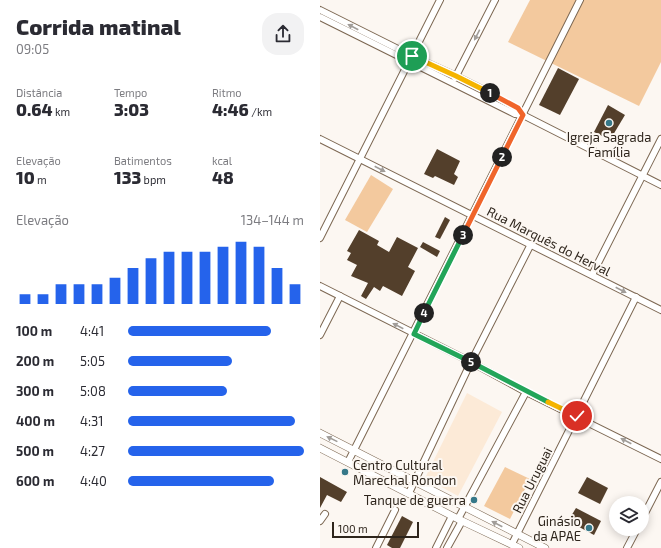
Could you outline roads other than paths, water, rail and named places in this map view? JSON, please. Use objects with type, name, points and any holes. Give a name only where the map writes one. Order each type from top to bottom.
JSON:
[{"type":"main road","points":[[320,433],[415,481],[464,508],[545,548]]},
{"type":"main road","points":[[320,448],[519,548]]},
{"type":"street","points":[[320,238],[440,0]]},
{"type":"street","points":[[453,82],[495,0]]},
{"type":"street","points":[[348,462],[414,334],[580,0]]},
{"type":"street","points":[[320,10],[365,36],[453,82],[518,108],[523,115],[661,185]]},
{"type":"street","points":[[320,17],[365,36]]},
{"type":"street","points":[[410,59],[456,76],[484,94]]},
{"type":"street","name":"Rua Marquês do Herval","points":[[320,139],[661,310]]},
{"type":"street","points":[[592,275],[661,139]]},
{"type":"street","points":[[409,493],[471,362],[531,244]]},
{"type":"street","points":[[320,286],[471,362],[526,392],[661,458]]},
{"type":"street","points":[[320,335],[340,296]]},
{"type":"street","name":"Rua Uruguai","points":[[512,544],[636,297]]},
{"type":"street","points":[[436,548],[464,508],[526,392]]},
{"type":"street","points":[[649,505],[661,482]]},
{"type":"street","points":[[377,548],[395,510]]},
{"type":"street","points":[[320,522],[325,514]]},
{"type":"street","points":[[447,548],[457,518]]},
{"type":"street","points":[[627,548],[633,536]]},
{"type":"place","name":"Igreja Sagrada Família","points":[[609,123]]},
{"type":"place","name":"Centro Cultural Marechal Rondon","points":[[345,472]]},
{"type":"place","name":"Tanque de guerra","points":[[474,500]]},
{"type":"place","name":"Ginásio da APAE","points":[[589,528]]}]
